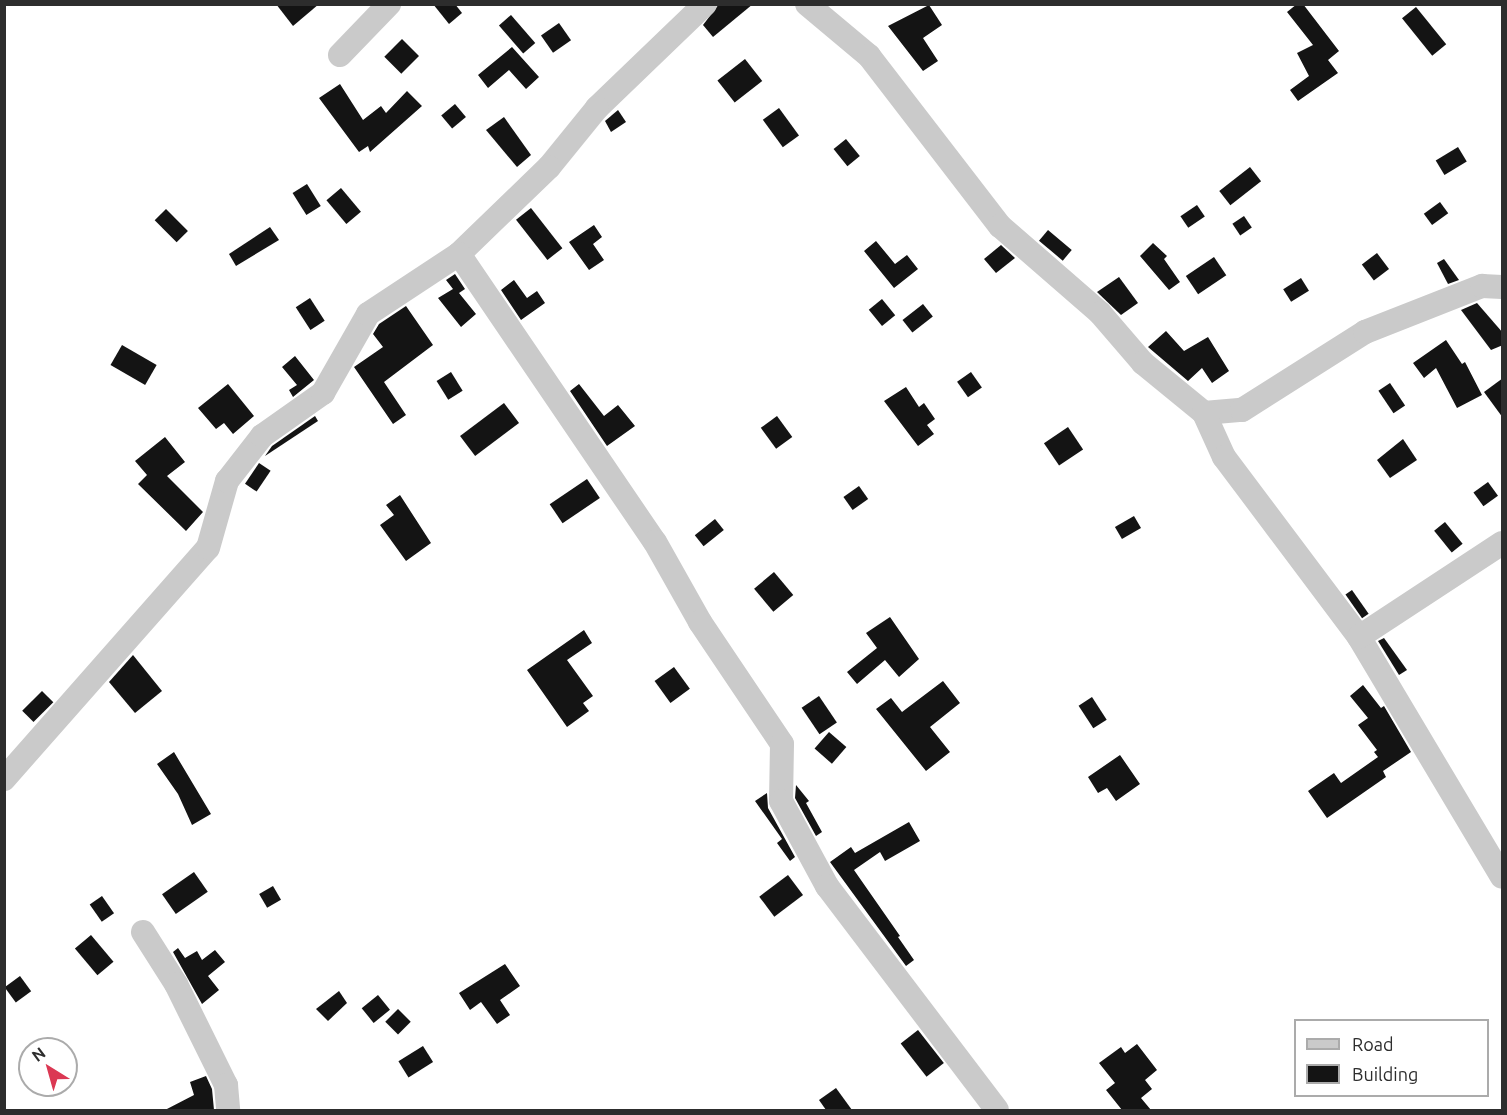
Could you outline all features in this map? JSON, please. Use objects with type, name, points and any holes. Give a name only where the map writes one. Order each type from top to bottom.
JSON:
[{"type":"street","points":[[340,55],[389,4]]},
{"type":"street","points":[[4,779],[208,548],[227,481],[262,435],[323,393],[368,314],[459,254],[549,167],[597,108],[705,4]]},
{"type":"street","points":[[807,4],[869,56],[1000,226],[1100,313],[1143,363],[1204,413],[1224,457],[1359,637],[1503,878]]},
{"type":"street","points":[[459,254],[655,542],[700,622],[783,744],[781,801],[827,886],[997,1110]]},
{"type":"street","points":[[1204,413],[1242,410],[1365,332],[1482,286],[1503,287]]},
{"type":"street","points":[[1359,637],[1503,543]]},
{"type":"street","points":[[143,932],[176,984],[226,1085],[228,1110]]},
{"type":"building","points":[[276,4],[319,4],[293,26]]},
{"type":"building","points":[[433,4],[455,4],[462,13],[449,24]]},
{"type":"building","points":[[719,4],[753,4],[713,37],[703,25]]},
{"type":"building","points":[[1297,4],[1303,4],[1339,51],[1328,60],[1338,73],[1298,101],[1290,90],[1309,76],[1297,53],[1313,45],[1287,12]]},
{"type":"building","points":[[929,5],[942,25],[923,38],[938,61],[923,71],[888,26]]},
{"type":"building","points":[[1416,7],[1446,44],[1432,56],[1402,18]]},
{"type":"building","points":[[511,15],[535,43],[523,53],[499,25]]},
{"type":"building","points":[[559,23],[571,40],[553,53],[541,36]]},
{"type":"building","points":[[402,39],[419,56],[401,74],[384,57]]},
{"type":"building","points":[[512,47],[539,77],[526,89],[509,70],[488,88],[478,75]]},
{"type":"building","points":[[745,59],[762,81],[735,103],[717,81]]},
{"type":"building","points":[[340,84],[363,120],[381,106],[386,113],[407,91],[422,106],[370,152],[368,146],[359,152],[319,98]]},
{"type":"building","points":[[455,104],[466,117],[452,129],[441,116]]},
{"type":"building","points":[[779,108],[799,136],[783,147],[763,120]]},
{"type":"building","points":[[618,110],[626,122],[611,132],[605,121]]},
{"type":"building","points":[[504,117],[531,155],[517,167],[486,130]]},
{"type":"building","points":[[846,139],[860,156],[847,166],[834,149]]},
{"type":"building","points":[[1458,147],[1467,162],[1444,175],[1436,160]]},
{"type":"building","points":[[1250,167],[1261,181],[1230,205],[1219,191]]},
{"type":"building","points":[[307,184],[321,206],[306,215],[293,193]]},
{"type":"building","points":[[341,188],[361,212],[346,224],[326,200]]},
{"type":"building","points":[[1440,202],[1448,213],[1432,225],[1424,214]]},
{"type":"building","points":[[1197,205],[1205,217],[1188,228],[1180,216]]},
{"type":"building","points":[[531,208],[562,248],[547,260],[516,220]]},
{"type":"building","points":[[166,209],[188,231],[177,242],[155,220]]},
{"type":"building","points":[[1244,216],[1252,228],[1240,235],[1232,224]]},
{"type":"building","points":[[594,225],[602,237],[593,244],[604,260],[589,270],[569,242]]},
{"type":"building","points":[[270,227],[279,240],[236,266],[229,254]]},
{"type":"building","points":[[1048,230],[1072,250],[1063,261],[1039,241]]},
{"type":"building","points":[[876,241],[895,264],[907,255],[918,269],[894,288],[864,251]]},
{"type":"building","points":[[1153,243],[1167,256],[1164,259],[1180,282],[1169,290],[1140,256]]},
{"type":"building","points":[[1001,245],[1015,258],[996,273],[984,259]]},
{"type":"building","points":[[1377,253],[1389,269],[1374,280],[1362,264]]},
{"type":"building","points":[[1214,257],[1226,275],[1198,294],[1186,276]]},
{"type":"building","points":[[1444,259],[1459,280],[1448,284],[1437,263]]},
{"type":"building","points":[[455,274],[465,289],[459,293],[476,314],[461,327],[438,298],[453,289],[446,280]]},
{"type":"building","points":[[1119,277],[1138,303],[1121,315],[1097,292]]},
{"type":"building","points":[[1301,278],[1309,291],[1291,302],[1283,289]]},
{"type":"building","points":[[514,280],[527,298],[537,291],[545,303],[521,320],[501,290]]},
{"type":"building","points":[[310,298],[325,321],[310,330],[296,307]]},
{"type":"building","points":[[882,299],[895,315],[882,326],[869,310]]},
{"type":"building","points":[[1477,303],[1503,333],[1503,345],[1491,350],[1461,310]]},
{"type":"building","points":[[923,304],[933,317],[912,333],[903,320]]},
{"type":"building","points":[[406,306],[433,345],[384,382],[406,415],[393,424],[354,367],[383,347],[373,334],[379,324]]},
{"type":"building","points":[[1166,331],[1184,351],[1208,337],[1229,371],[1212,383],[1202,368],[1188,381],[1148,347]]},
{"type":"building","points":[[1446,340],[1462,364],[1465,362],[1482,395],[1457,408],[1436,368],[1424,378],[1413,363]]},
{"type":"building","points":[[122,345],[157,365],[145,385],[111,365]]},
{"type":"building","points":[[295,356],[314,380],[293,397],[289,390],[297,385],[282,367]]},
{"type":"building","points":[[451,372],[463,391],[448,400],[437,381]]},
{"type":"building","points":[[971,372],[982,388],[968,397],[957,382]]},
{"type":"building","points":[[1503,378],[1503,418],[1484,392]]},
{"type":"building","points":[[1390,383],[1405,405],[1393,413],[1378,391]]},
{"type":"building","points":[[228,384],[254,416],[233,434],[224,423],[216,429],[198,408]]},
{"type":"building","points":[[579,384],[604,416],[618,405],[635,426],[607,446],[570,391]]},
{"type":"building","points":[[906,387],[919,407],[924,403],[935,419],[927,425],[934,434],[918,446],[884,401]]},
{"type":"building","points":[[504,403],[519,423],[475,456],[460,436]]},
{"type":"building","points":[[315,416],[318,421],[265,456],[272,446]]},
{"type":"building","points":[[777,416],[792,437],[776,449],[761,428]]},
{"type":"building","points":[[1068,427],[1083,449],[1059,466],[1044,443]]},
{"type":"building","points":[[165,437],[185,462],[167,476],[203,512],[186,531],[138,484],[147,475],[135,461]]},
{"type":"building","points":[[1403,439],[1417,460],[1390,478],[1377,460]]},
{"type":"building","points":[[259,463],[271,471],[257,492],[245,484]]},
{"type":"building","points":[[587,479],[600,498],[563,523],[550,504]]},
{"type":"building","points":[[1488,482],[1498,496],[1483,506],[1473,493]]},
{"type":"building","points":[[859,486],[868,499],[853,510],[843,497]]},
{"type":"building","points":[[400,495],[431,543],[406,561],[380,525],[394,515],[386,505]]},
{"type":"building","points":[[1134,516],[1141,528],[1122,539],[1115,527]]},
{"type":"building","points":[[715,519],[724,530],[704,546],[695,535]]},
{"type":"building","points":[[1445,522],[1463,544],[1452,553],[1434,531]]},
{"type":"building","points":[[774,572],[793,595],[773,612],[754,589]]},
{"type":"building","points":[[1352,590],[1369,614],[1362,618],[1345,595]]},
{"type":"building","points":[[890,617],[919,659],[899,677],[885,660],[857,684],[847,672],[877,648],[866,633]]},
{"type":"building","points":[[584,630],[592,643],[567,660],[593,696],[583,703],[589,711],[567,727],[527,670]]},
{"type":"building","points":[[1384,638],[1407,670],[1399,675],[1378,641]]},
{"type":"building","points":[[133,655],[162,691],[135,713],[109,682]]},
{"type":"building","points":[[674,667],[690,689],[670,703],[655,681]]},
{"type":"building","points":[[943,681],[960,703],[930,727],[950,752],[926,771],[876,709],[891,698],[902,712]]},
{"type":"building","points":[[1363,685],[1381,708],[1384,706],[1411,752],[1383,771],[1386,777],[1327,818],[1308,791],[1334,773],[1341,783],[1378,757],[1374,752],[1377,750],[1358,725],[1368,718],[1350,696]]},
{"type":"building","points":[[42,691],[53,702],[34,722],[22,711]]},
{"type":"building","points":[[819,696],[837,723],[819,734],[802,708]]},
{"type":"building","points":[[1092,697],[1107,720],[1093,728],[1079,706]]},
{"type":"building","points":[[829,732],[846,747],[832,764],[815,749]]},
{"type":"building","points":[[174,752],[211,814],[192,825],[178,794],[157,764]]},
{"type":"building","points":[[1120,755],[1140,784],[1116,801],[1107,788],[1098,793],[1088,777]]},
{"type":"building","points":[[796,785],[809,801],[806,803],[822,832],[816,836],[795,798]]},
{"type":"building","points":[[767,793],[768,808],[795,857],[790,861],[777,843],[782,839],[755,801]]},
{"type":"building","points":[[909,822],[920,841],[885,861],[880,852],[854,870],[914,960],[906,966],[830,862],[851,847],[855,853]]},
{"type":"building","points":[[194,872],[208,892],[176,914],[162,894]]},
{"type":"building","points":[[788,875],[803,895],[774,917],[759,897]]},
{"type":"building","points":[[273,886],[281,900],[267,908],[259,894]]},
{"type":"building","points":[[102,896],[114,913],[102,922],[90,905]]},
{"type":"building","points":[[91,935],[113,962],[97,975],[75,948]]},
{"type":"building","points":[[178,948],[185,958],[197,951],[202,960],[215,950],[225,962],[208,976],[219,990],[202,1004],[173,952]]},
{"type":"building","points":[[505,964],[520,986],[500,1000],[510,1015],[497,1024],[481,1002],[470,1010],[459,993]]},
{"type":"building","points":[[20,976],[31,991],[16,1003],[5,987]]},
{"type":"building","points":[[339,991],[347,1003],[328,1021],[316,1009]]},
{"type":"building","points":[[378,995],[390,1010],[374,1023],[362,1008]]},
{"type":"building","points":[[398,1009],[411,1022],[398,1034],[385,1022]]},
{"type":"building","points":[[918,1030],[944,1063],[927,1077],[901,1044]]},
{"type":"building","points":[[1137,1044],[1157,1070],[1145,1080],[1152,1089],[1141,1098],[1151,1110],[1122,1110],[1106,1090],[1115,1083],[1099,1063],[1121,1047],[1125,1053]]},
{"type":"building","points":[[423,1046],[433,1062],[408,1077],[398,1061]]},
{"type":"building","points":[[206,1076],[212,1089],[214,1110],[165,1110],[194,1095],[190,1082]]},
{"type":"building","points":[[836,1088],[852,1110],[826,1110],[819,1100]]}]
